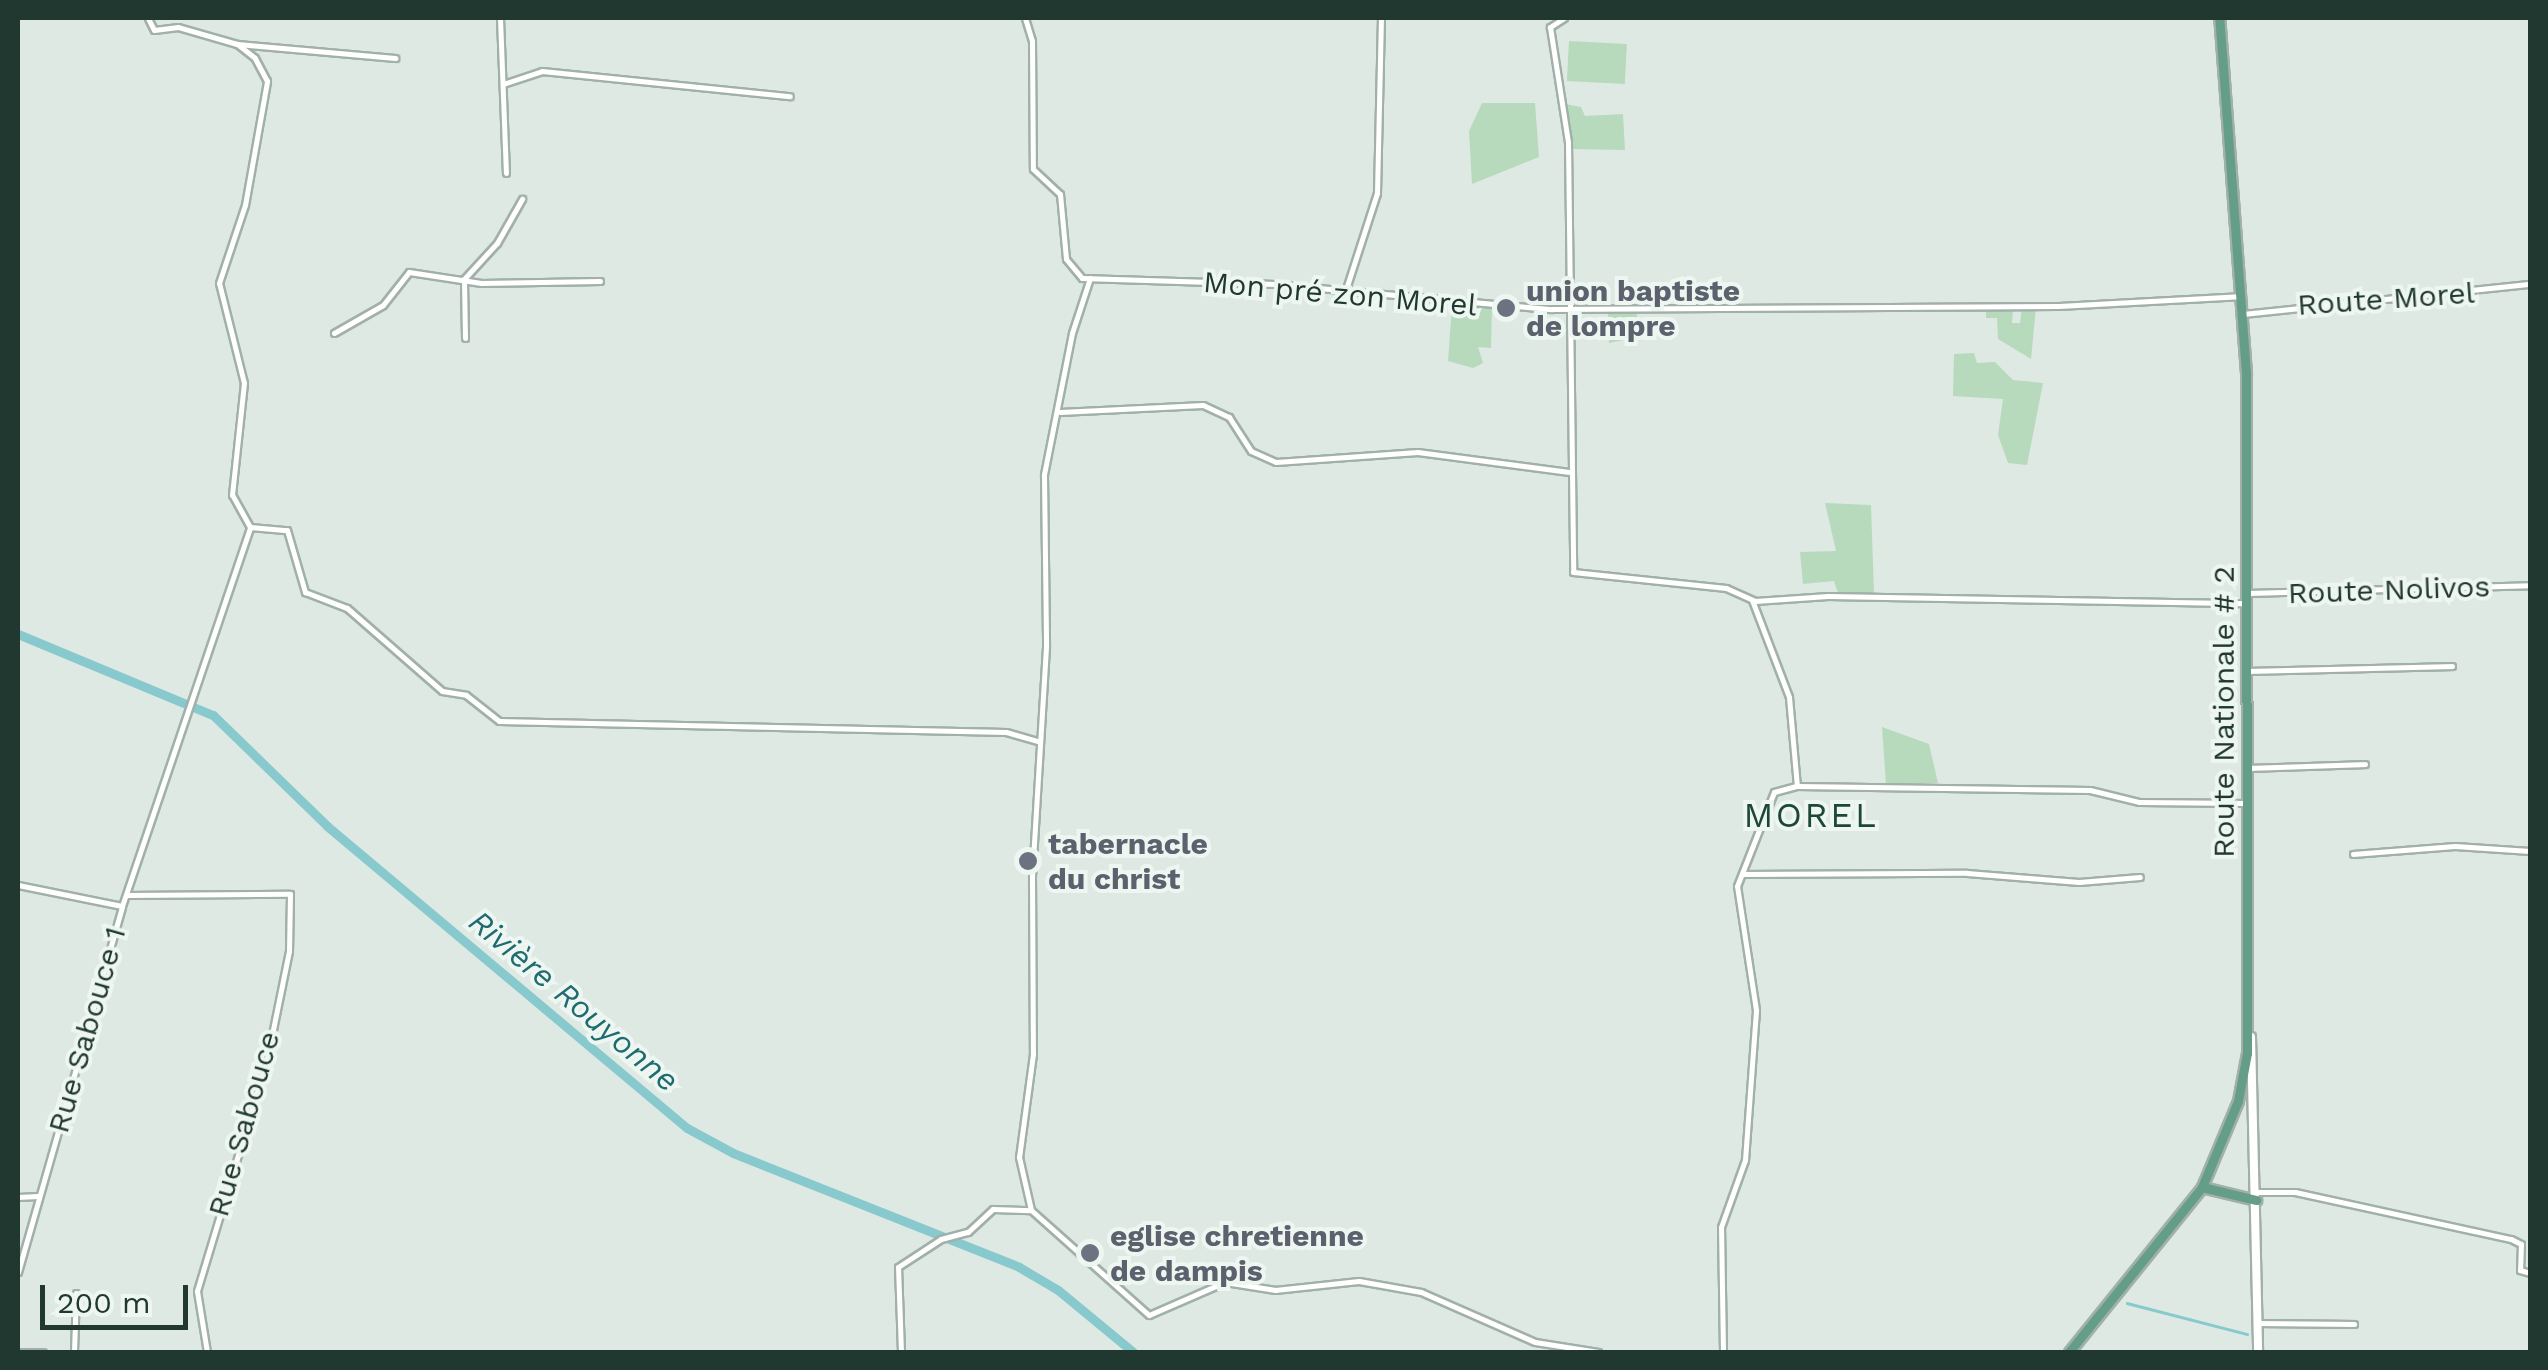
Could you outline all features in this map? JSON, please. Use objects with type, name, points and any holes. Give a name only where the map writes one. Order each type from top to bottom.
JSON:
[{"type":"main road","name":"Route Nationale # 2","points":[[2069,1352],[2202,1186],[2238,1101],[2249,1018],[2251,804],[2243,314],[2220,18]]},
{"type":"main road","points":[[2249,1018],[2258,1352]]},
{"type":"main road","points":[[2202,1186],[2256,1196]]},
{"type":"street","points":[[148,18],[154,30],[178,26],[237,44],[395,58]]},
{"type":"street","points":[[500,18],[506,174]]},
{"type":"street","points":[[1025,18],[1032,41],[1032,170],[1060,194],[1066,259],[1090,278],[1072,334],[1060,412],[1044,476],[1045,677],[1038,741],[1033,1054],[1019,1157],[1031,1210],[1149,1316],[1225,1282],[1275,1290],[1359,1281],[1420,1292],[1536,1342],[1598,1352]]},
{"type":"street","points":[[1346,290],[1377,193],[1381,18]]},
{"type":"street","points":[[1060,412],[1203,405],[1228,417],[1250,451],[1276,462],[1358,454],[1389,459],[1418,452],[1570,472],[1568,142],[1550,27],[1564,18]]},
{"type":"street","points":[[237,44],[255,58],[266,81],[245,205],[219,283],[244,383],[232,496],[250,527],[287,530],[305,592],[347,608],[442,691],[466,695],[499,721],[1006,732],[1038,741]]},
{"type":"street","points":[[503,84],[542,71],[790,96]]},
{"type":"street","points":[[465,338],[464,279],[497,243],[522,199]]},
{"type":"street","points":[[334,332],[383,305],[409,272],[464,279],[600,281]]},
{"type":"street","name":"Mon pré zon Morel","points":[[1090,278],[1137,275],[1572,310],[1769,303],[2047,306],[2242,296]]},
{"type":"street","name":"Route Morel","points":[[2243,314],[2530,284]]},
{"type":"street","name":"Route Nolivos","points":[[1570,472],[1570,564],[1578,576],[1726,588],[1751,597],[2248,598],[2530,586]]},
{"type":"street","name":"Rue Sabouce 1","points":[[18,1272],[122,906],[165,791],[250,527]]},
{"type":"street","points":[[1751,597],[1789,697],[1797,786]]},
{"type":"street","points":[[2248,672],[2452,666]]},
{"type":"street","points":[[2250,768],[2365,764]]},
{"type":"street","points":[[1723,1352],[1721,1227],[1745,1160],[1756,1010],[1738,921],[1742,874],[1774,792],[1797,786],[2090,790],[2140,802],[2251,804]]},
{"type":"street","points":[[2352,854],[2455,846],[2530,851]]},
{"type":"street","points":[[1742,874],[1968,873],[2079,882],[2140,877]]},
{"type":"street","points":[[18,885],[122,906]]},
{"type":"street","name":"Rue Sabouce","points":[[127,896],[290,894],[289,950],[267,1059],[197,1290],[207,1352]]},
{"type":"street","points":[[2256,1196],[2295,1192],[2511,1238],[2520,1244],[2520,1270],[2530,1273]]},
{"type":"street","points":[[18,1197],[38,1196]]},
{"type":"street","points":[[900,1352],[898,1267],[941,1239],[968,1232],[993,1209],[1031,1210]]},
{"type":"street","points":[[74,1352],[76,1292]]},
{"type":"street","points":[[2258,1323],[2354,1324]]},
{"type":"street","points":[[18,1352],[43,1352]]},
{"type":"green space","points":[[1569,41],[1627,44],[1625,84],[1567,81]]},
{"type":"green space","points":[[1482,103],[1535,103],[1539,157],[1472,184],[1469,131]]},
{"type":"green space","points":[[1565,104],[1581,107],[1585,116],[1623,114],[1625,150],[1571,149]]},
{"type":"green space","points":[[1452,306],[1492,307],[1491,348],[1478,347],[1483,363],[1473,368],[1448,361]]},
{"type":"green space","points":[[2022,307],[2036,307],[2031,359],[1998,339],[1997,318],[1986,318],[1986,308],[2013,308],[2012,323],[2020,323]]},
{"type":"green space","points":[[1608,309],[1635,310],[1644,336],[1609,343]]},
{"type":"green space","points":[[1974,353],[1977,363],[1995,362],[2013,380],[2043,383],[2027,465],[2008,463],[1998,435],[2003,399],[1953,396],[1954,354]]},
{"type":"green space","points":[[1825,503],[1871,505],[1874,593],[1838,593],[1834,581],[1803,584],[1800,552],[1836,551]]},
{"type":"green space","points":[[1882,727],[1929,744],[1938,783],[1886,784]]},
{"type":"waterway","name":"Rivière Rouyonne","points":[[18,634],[213,715],[327,826],[687,1128],[733,1153],[1019,1267],[1058,1290],[1133,1352]]},
{"type":"waterway","points":[[2127,1303],[2247,1334]]},
{"type":"place","name":"union baptiste de lompre","points":[[1506,308]]},
{"type":"place","name":"tabernacle du christ","points":[[1028,861]]},
{"type":"place","name":"eglise chretienne de dampis","points":[[1090,1253]]},
{"type":"district","name":"MOREL","points":[[1811,815]]}]
